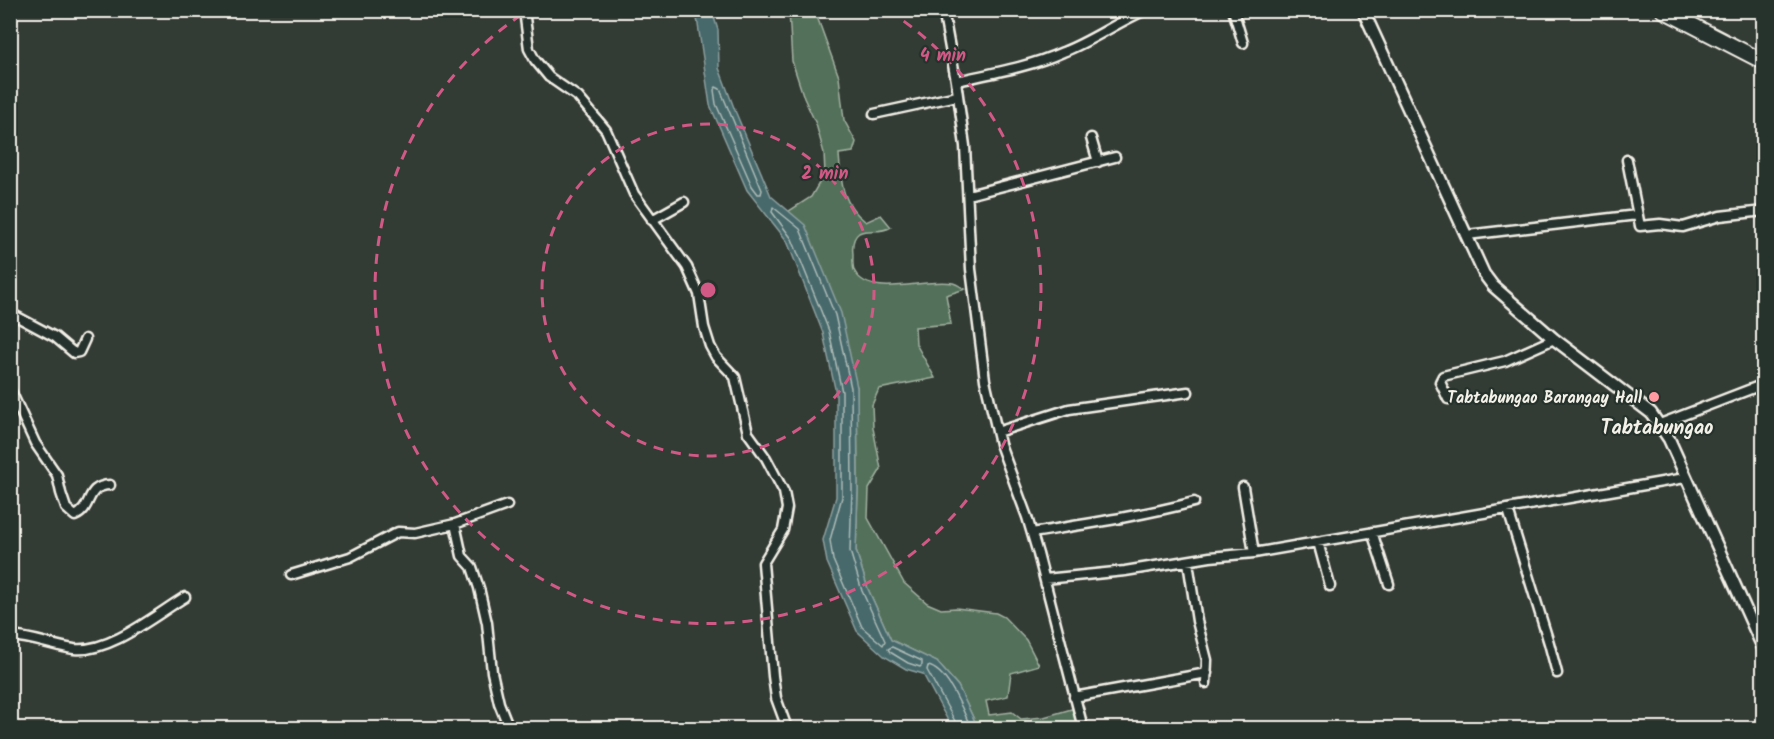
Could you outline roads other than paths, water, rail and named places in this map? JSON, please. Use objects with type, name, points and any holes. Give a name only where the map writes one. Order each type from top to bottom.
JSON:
[{"type":"main road","points":[[1663,10],[1764,62]]},
{"type":"main road","points":[[1679,10],[1764,55]]},
{"type":"street","points":[[524,10],[532,54],[549,77],[578,98],[606,130],[634,194],[681,257],[692,277],[699,294],[704,327],[710,346],[716,357],[735,377],[748,433],[776,476],[787,503],[783,530],[763,563],[776,698],[787,729]]},
{"type":"street","points":[[943,10],[965,146],[970,257],[985,380],[997,432],[1032,533],[1045,579],[1083,729]]},
{"type":"street","points":[[956,81],[1006,71],[1056,55],[1146,10]]},
{"type":"street","points":[[1233,10],[1243,43]]},
{"type":"street","points":[[1363,10],[1485,274],[1493,286],[1554,339],[1651,413],[1660,424],[1669,439],[1764,650]]},
{"type":"street","points":[[874,114],[957,96]]},
{"type":"street","points":[[1091,138],[1098,162]]},
{"type":"street","points":[[969,195],[1115,157]]},
{"type":"street","points":[[1627,160],[1640,226],[1660,224],[1683,227],[1720,216],[1764,211]]},
{"type":"street","points":[[652,220],[684,202]]},
{"type":"street","points":[[1467,236],[1637,215]]},
{"type":"street","points":[[10,313],[55,337],[74,353],[79,352],[85,339]]},
{"type":"street","points":[[1448,399],[1440,382],[1443,376],[1505,361],[1554,339]]},
{"type":"street","points":[[1660,424],[1764,384]]},
{"type":"street","points":[[10,389],[35,443],[57,475],[63,501],[70,513],[75,516],[81,513],[92,492],[102,486],[110,485]]},
{"type":"street","points":[[997,432],[1069,409],[1188,392]]},
{"type":"street","points":[[1045,579],[1125,571],[1254,553],[1685,478]]},
{"type":"street","points":[[1243,487],[1254,553]]},
{"type":"street","points":[[1032,533],[1104,519],[1135,516],[1194,502]]},
{"type":"street","points":[[291,575],[350,557],[398,532],[415,533],[455,524],[507,505]]},
{"type":"street","points":[[1508,510],[1550,643],[1557,673]]},
{"type":"street","points":[[455,524],[462,556],[472,567],[479,588],[487,623],[492,672],[499,703],[509,729]]},
{"type":"street","points":[[1372,532],[1389,584]]},
{"type":"street","points":[[1318,542],[1330,586]]},
{"type":"street","points":[[1074,696],[1206,678],[1208,660],[1197,621],[1188,562]]},
{"type":"street","points":[[10,636],[77,649],[93,648],[116,641],[185,597]]},
{"type":"water","points":[[696,11],[712,11],[718,30],[719,68],[771,196],[805,225],[841,313],[857,387],[856,551],[868,589],[891,640],[937,662],[958,686],[978,728],[952,728],[923,674],[906,669],[884,656],[857,631],[827,562],[823,540],[836,497],[836,393],[823,333],[787,241],[747,190],[710,105]]},
{"type":"place","name":"Tabtabungao Barangay Hall","points":[[1654,397]]},
{"type":"district","name":"Tabtabungao","points":[[1657,427]]}]
